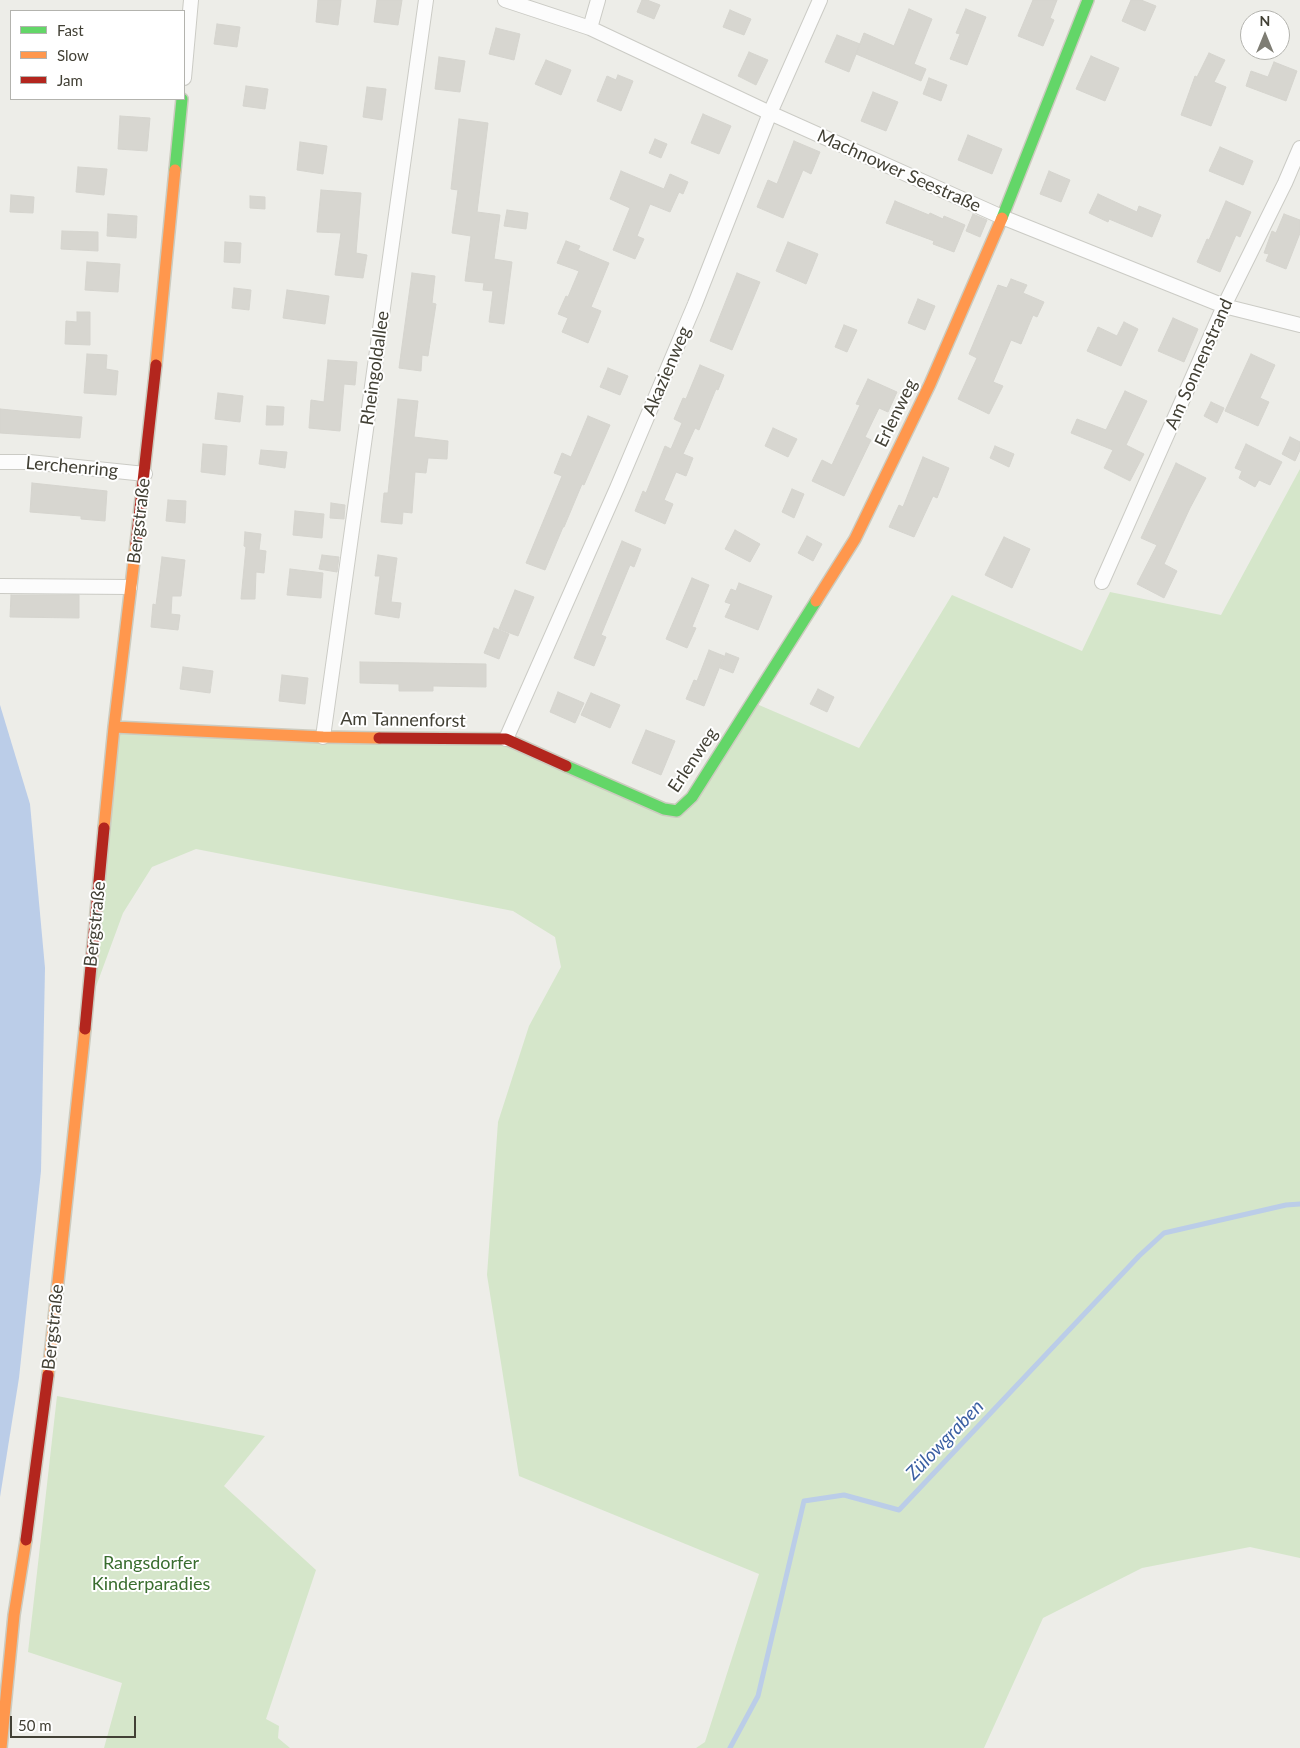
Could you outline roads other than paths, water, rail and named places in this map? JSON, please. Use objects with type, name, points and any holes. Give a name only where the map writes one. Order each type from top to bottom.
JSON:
[{"type":"street","points":[[185,67],[191,0]]},
{"type":"street","name":"Rheingoldallee","points":[[324,737],[426,0]]},
{"type":"street","name":"Machnower Seestraße","points":[[505,0],[590,28],[770,113],[1002,217],[1224,306],[1300,325]]},
{"type":"street","points":[[590,28],[598,0]]},
{"type":"street","name":"Akazienweg","points":[[506,739],[692,313],[770,113],[820,0]]},
{"type":"street","name":"Erlenweg","points":[[677,811],[692,797],[855,539],[930,384],[1002,217],[1088,0]]},
{"type":"street","name":"Bergstraße","points":[[1,1748],[14,1615],[32,1504],[46,1391],[60,1245],[87,1010],[114,727],[145,474],[182,100]]},
{"type":"street","name":"Am Sonnenstrand","points":[[1102,582],[1224,306],[1285,183],[1300,148]]},
{"type":"street","name":"Lerchenring","points":[[0,462],[29,462],[145,474]]},
{"type":"street","points":[[0,586],[130,588]]},
{"type":"street","name":"Am Tannenforst","points":[[114,727],[324,737],[506,739],[664,809],[677,811]]},
{"type":"water","points":[[0,705],[30,804],[45,968],[41,1171],[19,1378],[0,1497]]},
{"type":"waterway","name":"Zülowgraben","points":[[730,1748],[758,1696],[804,1501],[844,1495],[899,1510],[1139,1256],[1164,1233],[1286,1205],[1300,1204]]},
{"type":"park label","name":"Rangsdorfer Kinderparadies","points":[[151,1574]]}]
